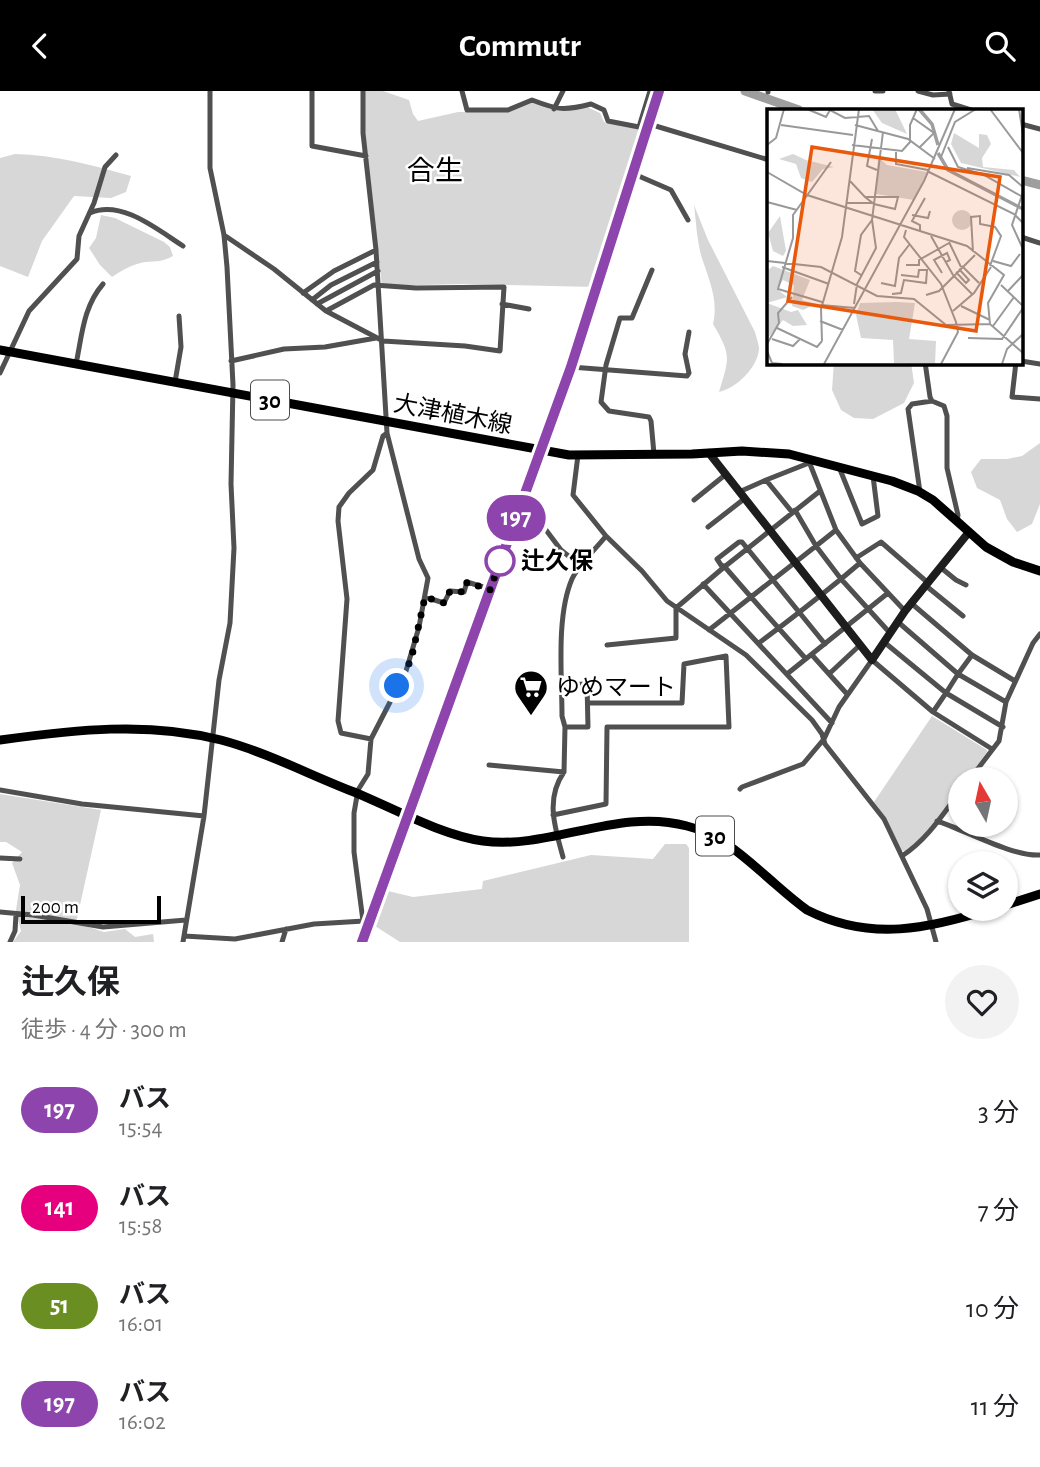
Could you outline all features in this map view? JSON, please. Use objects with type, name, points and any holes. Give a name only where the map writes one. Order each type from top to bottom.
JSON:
[{"type":"highway","points":[[362,942],[366,921],[409,816],[571,367],[659,91]]},
{"type":"main road","name":"大津植木線","points":[[5,351],[578,455],[774,451],[873,476],[920,492],[999,555],[1040,572]]},
{"type":"main road","name":"30","points":[[0,740],[116,728],[169,730],[213,739],[239,745],[461,836],[492,842],[521,841],[639,821],[667,822],[687,826],[722,840],[807,910],[837,926],[882,935],[911,933],[954,921]]},
{"type":"main road","points":[[1018,901],[1040,894]]},
{"type":"street","points":[[210,91],[210,168],[224,235],[232,362],[231,484],[234,548],[232,606],[219,680],[204,816],[183,939],[235,939],[314,924],[366,921],[354,852],[354,813],[360,785],[368,774],[370,739],[411,660],[428,578],[416,546],[387,433],[379,340],[378,271],[363,133],[363,91]]},
{"type":"street","points":[[312,91],[312,146],[366,156]]},
{"type":"street","points":[[462,91],[467,110],[508,110],[531,100],[554,109],[566,110],[591,104],[604,110],[608,121],[639,127],[650,91]]},
{"type":"street","points":[[554,109],[563,91]]},
{"type":"street","points":[[875,91],[883,91]]},
{"type":"street","points":[[918,91],[933,95],[950,93],[952,104],[968,109]]},
{"type":"street","points":[[649,124],[767,159]]},
{"type":"street","points":[[1023,125],[1040,129]]},
{"type":"street","points":[[0,373],[5,351],[36,301],[77,259],[79,236],[106,167],[116,155]]},
{"type":"street","points":[[634,174],[671,190],[688,220]]},
{"type":"street","points":[[90,213],[100,209],[122,212],[183,246]]},
{"type":"street","points":[[224,235],[274,269],[326,311],[379,340]]},
{"type":"street","points":[[1023,238],[1040,243]]},
{"type":"street","points":[[303,293],[334,271],[376,250]]},
{"type":"street","points":[[314,302],[331,285],[377,262]]},
{"type":"street","points":[[652,270],[632,318],[620,318],[606,370],[601,405],[609,411],[649,417],[654,454]]},
{"type":"street","points":[[314,302],[378,271]]},
{"type":"street","points":[[76,364],[82,324],[103,284]]},
{"type":"street","points":[[232,362],[284,349],[379,340],[500,351],[504,287],[374,285],[326,311]]},
{"type":"street","points":[[502,306],[528,310]]},
{"type":"street","points":[[175,382],[181,347],[179,316]]},
{"type":"street","points":[[571,367],[687,376],[689,373],[685,354],[689,332]]},
{"type":"street","points":[[925,364],[932,401]]},
{"type":"street","points":[[1018,364],[1012,397],[1040,399]]},
{"type":"street","points":[[920,492],[908,409],[912,404],[932,401],[944,406],[947,416],[947,468],[958,515],[957,522]]},
{"type":"street","points":[[370,739],[341,733],[338,721],[347,600],[338,521],[340,507],[349,493],[373,470],[383,436],[387,433]]},
{"type":"street","points":[[709,453],[872,660],[933,712],[992,749]]},
{"type":"street","points":[[578,455],[573,495],[606,536],[676,608],[746,655],[812,720],[825,744],[884,819],[927,909],[936,942]]},
{"type":"street","points":[[708,527],[741,496],[766,480],[808,461],[836,530],[858,561],[888,593],[972,655],[1015,681]]},
{"type":"street","points":[[839,467],[862,524],[878,516],[873,476]]},
{"type":"street","points":[[694,500],[725,475]]},
{"type":"street","points":[[766,480],[794,511],[816,547],[841,579],[890,633]]},
{"type":"street","points":[[607,645],[676,638],[676,608],[820,491]]},
{"type":"street","points":[[518,511],[540,522],[561,550],[581,566]]},
{"type":"street","points":[[709,630],[836,530]]},
{"type":"street","points":[[740,789],[803,764],[824,739],[847,694],[908,607],[968,532]]},
{"type":"street","points":[[563,857],[553,815],[553,794],[564,772],[561,632],[570,582],[606,536]]},
{"type":"street","points":[[825,644],[739,541],[717,559],[779,628],[847,694]]},
{"type":"street","points":[[759,643],[841,579],[881,542],[963,616]]},
{"type":"street","points":[[554,563],[561,550]]},
{"type":"street","points":[[940,567],[967,585]]},
{"type":"street","points":[[425,597],[444,603],[450,591],[464,592],[467,582],[490,590]]},
{"type":"street","points":[[703,584],[832,723]]},
{"type":"street","points":[[787,674],[888,593]]},
{"type":"street","points":[[898,622],[958,674],[1006,702]]},
{"type":"street","points":[[979,767],[999,741],[1006,702],[1033,643],[1040,635]]},
{"type":"street","points":[[884,642],[946,693],[1003,727]]},
{"type":"street","points":[[829,674],[860,645]]},
{"type":"street","points":[[933,712],[972,655]]},
{"type":"street","points":[[553,815],[606,804],[607,727],[729,727],[726,656],[684,664],[682,703],[588,703]]},
{"type":"street","points":[[562,685],[587,684],[589,727],[565,727]]},
{"type":"street","points":[[489,765],[564,772]]},
{"type":"street","points":[[0,790],[82,804],[204,816]]},
{"type":"street","points":[[902,856],[915,848],[948,807]]},
{"type":"street","points":[[937,821],[1009,850],[1032,856],[1040,855]]},
{"type":"street","points":[[0,858],[20,859]]},
{"type":"street","points":[[0,912],[103,927],[186,920]]},
{"type":"street","points":[[10,942],[15,931],[16,915]]},
{"type":"street","points":[[282,942],[286,929]]},
{"type":"shaded area","points":[[365,91],[383,91],[409,100],[418,121],[458,112],[508,112],[532,101],[559,110],[587,107],[600,113],[604,122],[639,129],[641,138],[595,287],[463,284],[382,286],[365,133]]},
{"type":"shaded area","points":[[15,154],[88,164],[131,176],[126,192],[111,198],[74,196],[42,241],[28,277],[0,266],[0,158]]},
{"type":"shaded area","points":[[694,205],[708,240],[755,332],[759,347],[754,364],[745,377],[719,392],[727,357],[713,324],[714,297],[700,249]]},
{"type":"shaded area","points":[[101,215],[115,218],[164,242],[170,247],[173,256],[136,264],[112,277],[89,248],[96,238]]},
{"type":"shaded area","points":[[834,364],[911,364],[914,383],[904,403],[873,419],[854,418],[841,410],[832,390]]},
{"type":"shaded area","points":[[1040,443],[1040,504],[1032,524],[1017,532],[1007,519],[1000,500],[977,488],[971,472],[981,459],[1022,456]]},
{"type":"shaded area","points":[[932,716],[987,750],[976,767],[948,767],[948,805],[929,831],[905,851],[901,850],[886,818],[874,802]]},
{"type":"shaded area","points":[[0,794],[101,810],[76,923],[104,932],[125,929],[135,937],[153,934],[154,942],[13,942],[21,931],[16,910],[20,885],[12,863],[22,852],[6,842],[0,842]]},
{"type":"shaded area","points":[[665,844],[686,844],[689,848],[689,942],[400,942],[375,926],[388,891],[413,897],[482,889],[483,881],[591,855],[653,859]]},
{"type":"waterway","points":[[745,91],[796,109]]},
{"type":"waterway","points":[[1023,181],[1040,185]]},
{"type":"bus line","name":"197","points":[[362,942],[571,367],[659,91]]},
{"type":"place","name":"辻久保","points":[[500,561]]},
{"type":"place","name":"ゆめマート","points":[[531,717]]},
{"type":"district","name":"合生","points":[[435,170]]},
{"type":"route","points":[[397,686],[411,660],[425,597],[444,603],[450,591],[464,592],[467,582],[490,590],[500,561]]}]
